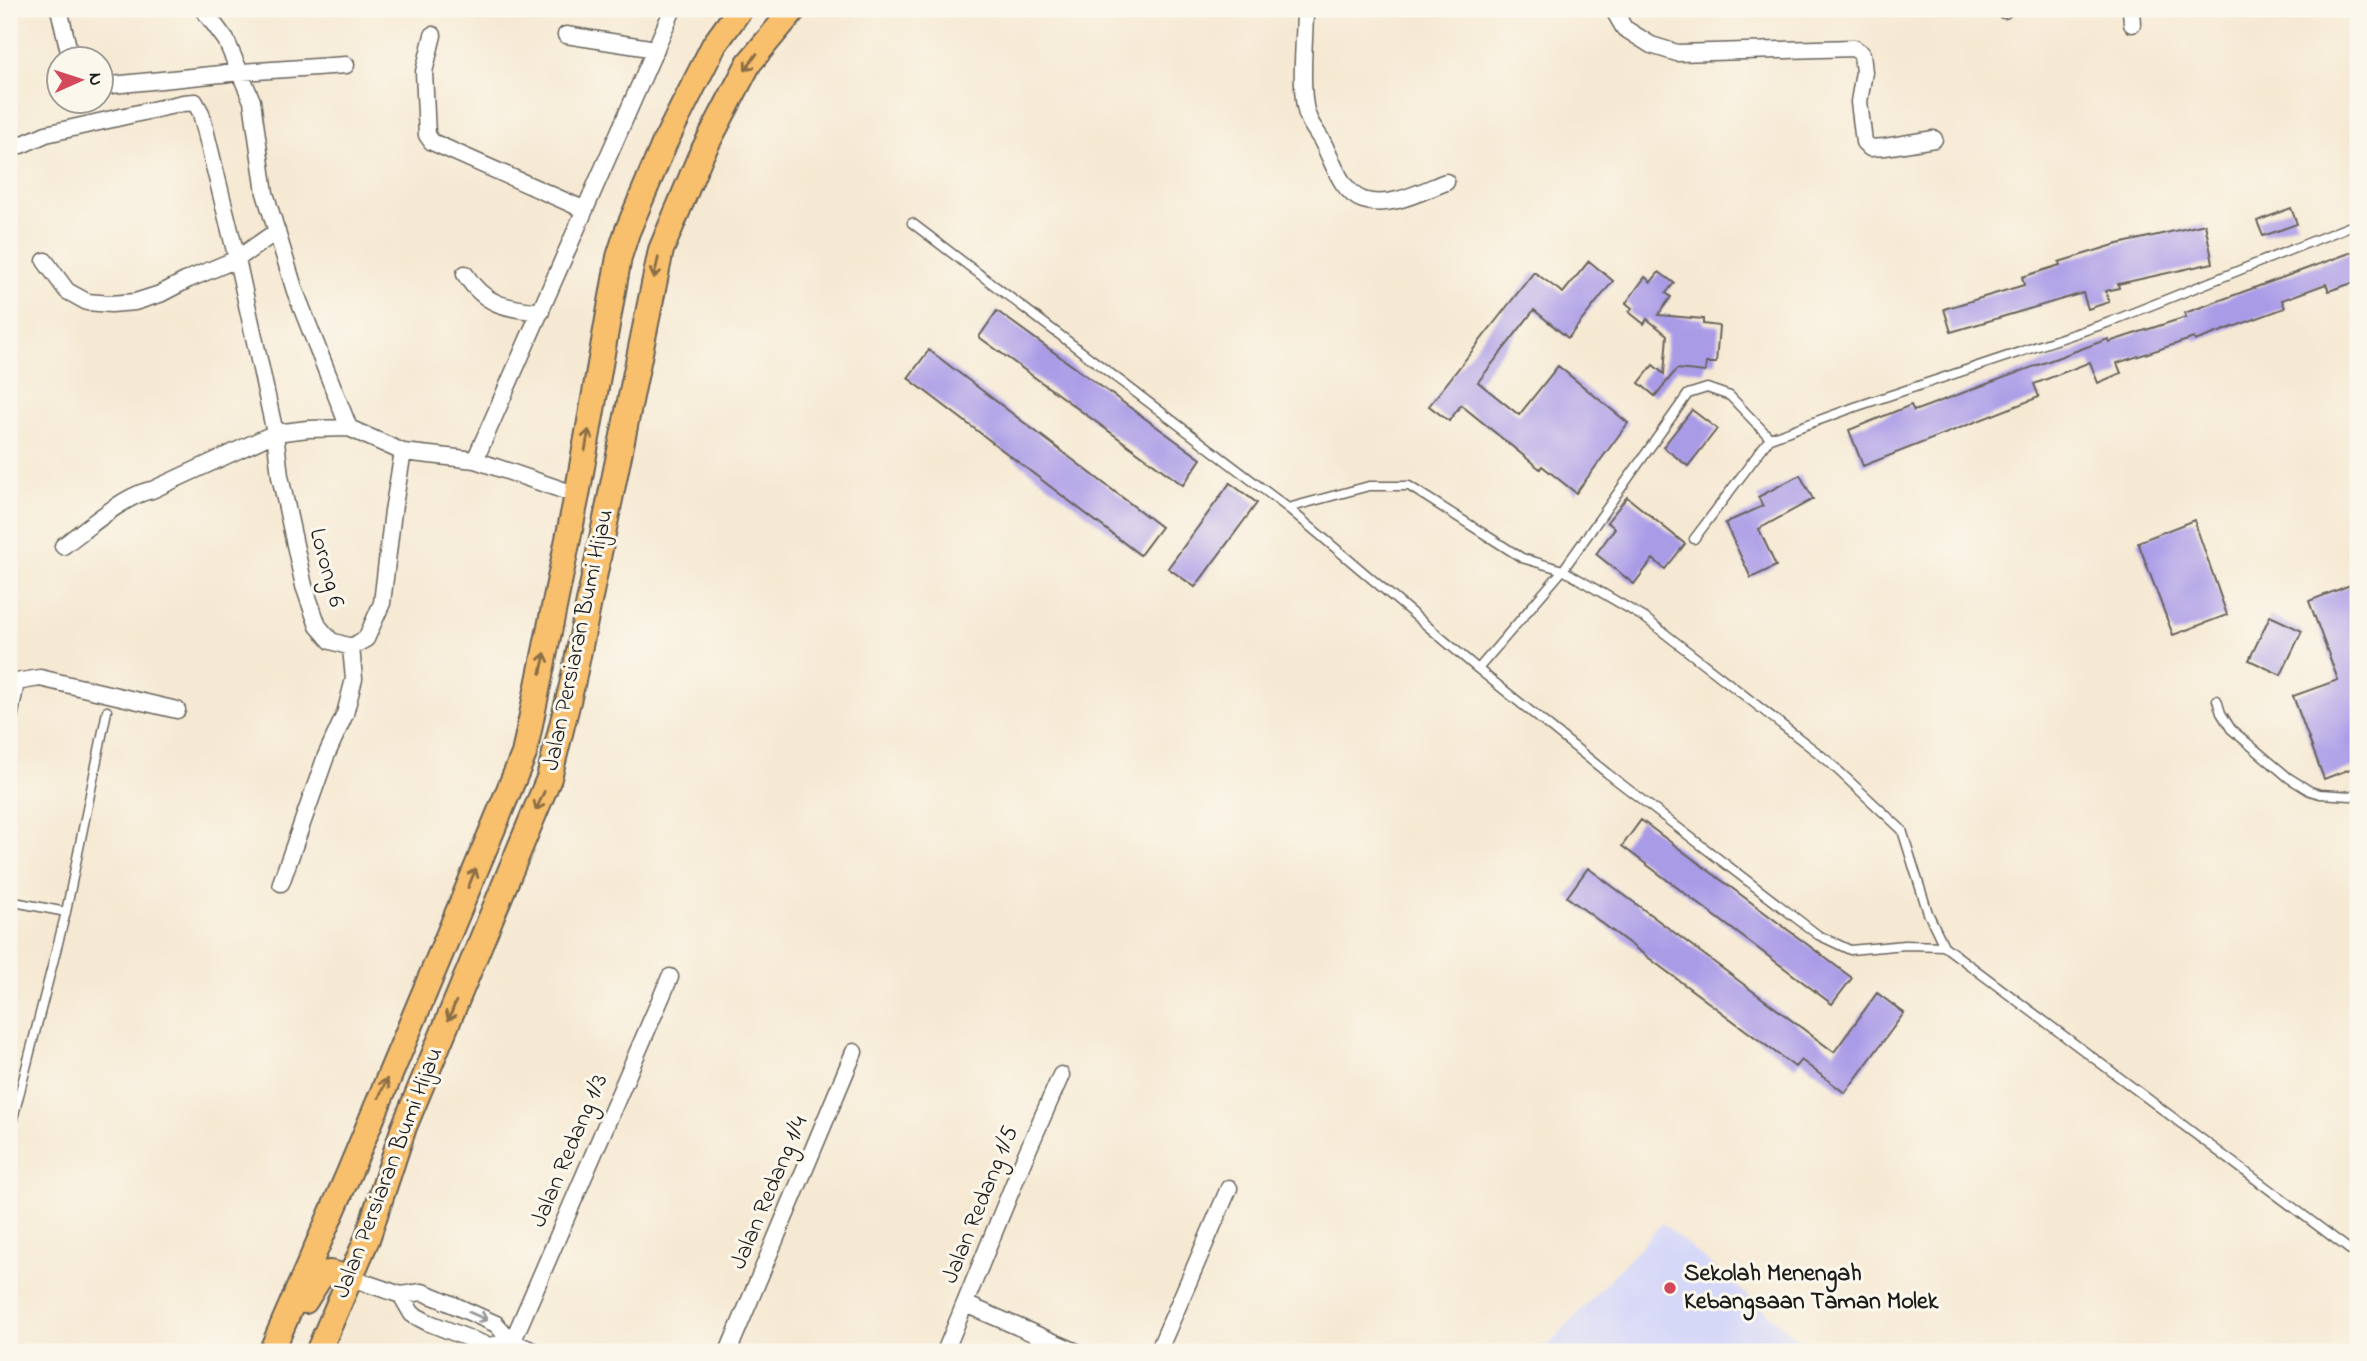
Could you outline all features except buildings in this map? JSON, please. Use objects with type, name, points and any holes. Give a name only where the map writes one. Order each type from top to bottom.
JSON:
[{"type":"main road","name":"Jalan Persiaran Bumi Hijau","points":[[272,1352],[523,754],[577,495],[619,257],[665,142],[713,45],[740,9]]},
{"type":"main road","name":"Jalan Persiaran Bumi Hijau","points":[[318,1352],[367,1239],[404,1127],[549,778],[572,685],[661,250],[700,157],[749,63],[794,9]]},
{"type":"main road","points":[[349,1173],[330,1257],[334,1265],[351,1278]]},
{"type":"main road","points":[[272,1352],[322,1275],[330,1273],[351,1278]]},
{"type":"street","points":[[59,9],[68,46]]},
{"type":"street","points":[[203,9],[226,40],[242,72],[252,101],[265,193],[295,291],[349,428]]},
{"type":"street","points":[[475,460],[673,9]]},
{"type":"street","points":[[1305,9],[1304,106],[1310,124],[1348,188],[1362,200],[1380,202],[1401,200],[1446,182]]},
{"type":"street","points":[[1612,9],[1624,28],[1651,45],[1677,53],[1854,48],[1862,54],[1864,72],[1859,102],[1864,142],[1870,148],[1934,139]]},
{"type":"street","points":[[433,35],[424,72],[427,135],[432,142],[583,209]]},
{"type":"street","points":[[566,35],[656,49]]},
{"type":"street","points":[[116,85],[346,65]]},
{"type":"street","name":"Lorong 6","points":[[21,145],[46,134],[195,102],[201,113],[237,259],[275,433],[280,476],[304,586],[318,626],[331,641],[351,647],[366,639],[382,603],[402,452]]},
{"type":"street","points":[[45,261],[67,291],[87,302],[135,302],[160,294],[237,259],[277,231]]},
{"type":"street","points":[[465,274],[476,291],[495,303],[541,312]]},
{"type":"street","points":[[63,546],[143,492],[275,433],[308,429],[349,428],[402,452],[475,460],[577,495]]},
{"type":"street","points":[[281,883],[326,756],[345,714],[354,679],[351,647]]},
{"type":"street","points":[[9,719],[12,681],[40,678],[177,710]]},
{"type":"street","name":"Jalan Redang 1/3","points":[[510,1347],[670,977]]},
{"type":"street","name":"Jalan Redang 1/4","points":[[728,1352],[854,1052]]},
{"type":"street","name":"Jalan Redang 1/5","points":[[945,1352],[1061,1075]]},
{"type":"street","points":[[1158,1352],[1229,1188]]},
{"type":"street","points":[[351,1278],[401,1295],[422,1292],[438,1298],[496,1324],[510,1347]]},
{"type":"street","points":[[401,1295],[412,1314],[427,1322],[488,1346],[536,1352]]},
{"type":"street","points":[[965,1304],[1077,1352]]},
{"type":"lane","points":[[1694,539],[1770,438],[2107,323],[2358,222]]},
{"type":"lane","points":[[912,223],[1288,508],[1478,669],[1607,773],[1818,934],[1850,950],[1905,945],[1944,946]]},
{"type":"lane","points":[[1478,669],[1563,570],[1688,394],[1707,388],[1730,396],[1770,438]]},
{"type":"lane","points":[[1288,508],[1369,486],[1409,486],[1522,558],[1563,570],[1645,618],[1827,760],[1902,830],[1928,913],[1944,946],[2358,1256]]},
{"type":"lane","points":[[2217,700],[2231,729],[2295,782],[2320,794],[2351,796],[2358,792]]},
{"type":"lane","points":[[9,1133],[13,1106],[66,912],[107,711]]},
{"type":"lane","points":[[9,901],[66,912]]},
{"type":"shaded area","name":"Sekolah Menengah Kebangsaan Taman Molek","points":[[1662,1223],[1813,1352],[1542,1352]]},
{"type":"place","name":"Sekolah Menengah Kebangsaan Taman Molek","points":[[1670,1288]]}]
